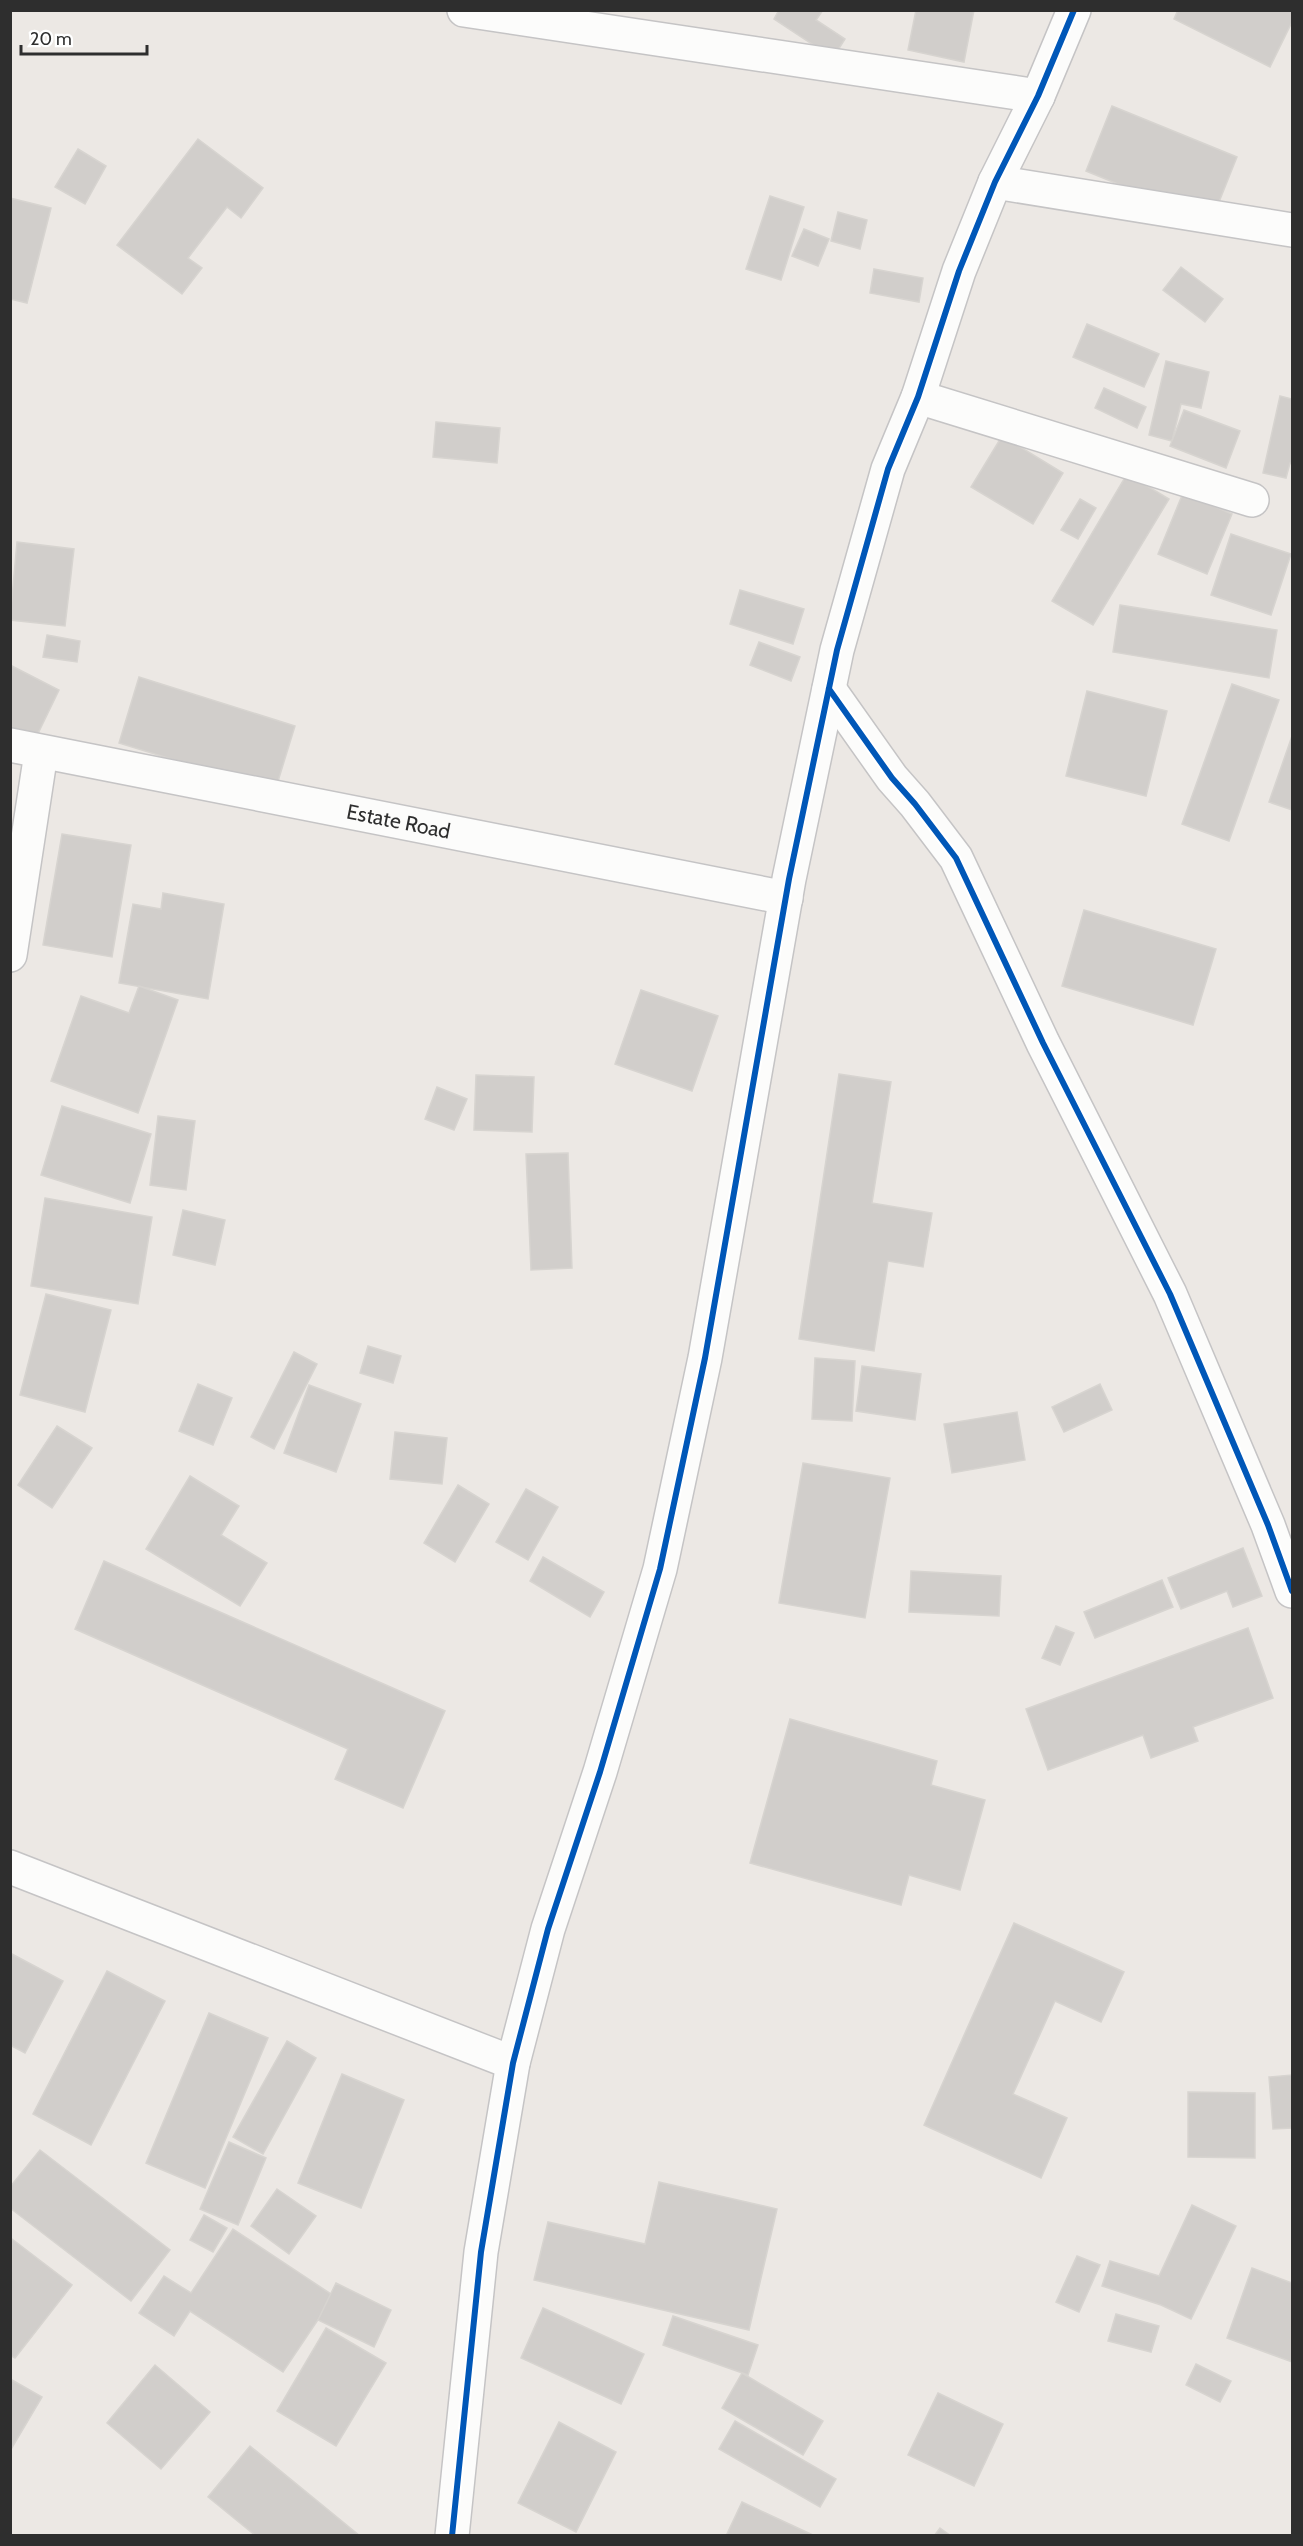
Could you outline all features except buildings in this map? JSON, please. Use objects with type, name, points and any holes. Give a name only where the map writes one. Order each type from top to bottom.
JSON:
[{"type":"street","points":[[464,10],[1038,96]]},
{"type":"street","points":[[452,2535],[481,2252],[513,2063],[548,1929],[600,1772],[660,1569],[705,1358],[786,898],[837,650],[888,469],[918,397],[959,271],[995,182],[1038,96],[1074,10]]},
{"type":"street","points":[[995,182],[1293,230]]},
{"type":"street","points":[[918,397],[1252,500]]},
{"type":"street","points":[[829,689],[892,778],[956,858],[1043,1043],[1170,1294],[1280,1526],[1293,1590]]},
{"type":"street","points":[[10,955],[26,749]]},
{"type":"street","name":"Estate Road","points":[[26,749],[786,898]]},
{"type":"street","points":[[10,1867],[513,2063]]},
{"type":"cycle path","points":[[452,2536],[481,2252],[513,2063],[548,1929],[600,1772],[660,1569],[705,1358],[789,879],[837,650],[888,469],[918,397],[959,271],[995,182],[1038,96],[1074,10]]},
{"type":"cycle path","points":[[829,689],[892,778],[956,858],[1043,1043],[1170,1294],[1268,1525],[1292,1591]]}]
